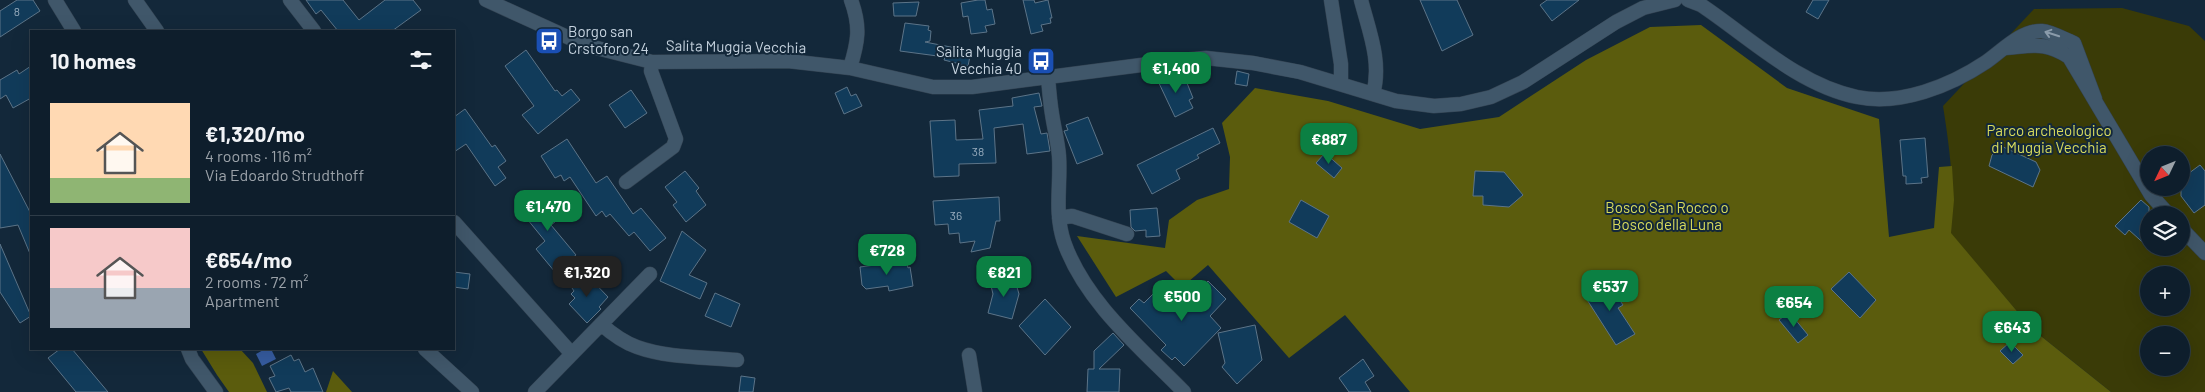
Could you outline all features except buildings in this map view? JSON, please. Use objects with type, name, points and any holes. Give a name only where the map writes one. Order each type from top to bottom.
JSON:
[{"type":"street","points":[[55,0],[73,30]]},
{"type":"street","points":[[134,0],[156,30]]},
{"type":"street","points":[[290,0],[313,30]]},
{"type":"street","name":"Salita Muggia Vecchia","points":[[486,0],[585,44],[652,62],[788,61],[850,68],[934,87],[972,87],[1020,82],[1048,76],[1206,58],[1253,63],[1300,72],[1396,101],[1434,106],[1461,104],[1491,97],[1523,82],[1642,8],[1675,0]]},
{"type":"street","points":[[850,68],[858,40],[857,16],[851,0]]},
{"type":"street","points":[[1332,0],[1340,64],[1340,84]]},
{"type":"street","points":[[1361,0],[1377,60],[1377,82],[1373,94]]},
{"type":"street","points":[[1688,0],[1701,5],[1793,69],[1827,88],[1858,97],[1888,98],[1930,90],[1966,74],[2005,48],[2037,45],[2055,48],[2069,57],[2151,196],[2160,206]]},
{"type":"street","name":"Salita Muggia Vecchia","points":[[626,182],[673,147],[676,139],[651,71],[652,62]]},
{"type":"street","points":[[1048,76],[1051,113],[1059,156],[1057,199],[1059,218],[1064,241],[1072,261],[1091,292],[1118,325],[1184,392]]},
{"type":"street","points":[[1059,218],[1072,216],[1127,234]]},
{"type":"street","points":[[455,223],[571,353]]},
{"type":"street","points":[[2190,237],[2205,253]]},
{"type":"street","points":[[535,392],[650,274]]},
{"type":"street","points":[[601,324],[615,336],[636,347],[664,353],[737,360]]},
{"type":"street","points":[[188,350],[192,359],[216,392]]},
{"type":"street","points":[[426,350],[472,392]]},
{"type":"street","points":[[969,354],[975,392]]},
{"type":"green space","name":"Parco archeologico di Muggia Vecchia","points":[[2122,8],[2189,26],[2205,41],[2205,392],[2111,392],[2032,329],[1950,233],[1951,170],[1943,106],[2034,9]]},
{"type":"green space","name":"Bosco San Rocco o Bosco della Luna","points":[[1701,25],[1787,88],[1879,119],[1889,237],[1934,228],[1939,167],[1952,166],[1954,200],[1951,233],[2032,329],[2111,392],[1410,392],[1345,315],[1289,358],[1208,265],[1182,287],[1166,271],[1116,297],[1077,236],[1165,248],[1169,220],[1197,200],[1229,189],[1230,157],[1222,123],[1255,88],[1328,101],[1420,129],[1499,117],[1586,60],[1650,27]]},
{"type":"green space","points":[[202,350],[241,350],[253,363],[267,392],[229,392]]},
{"type":"green space","points":[[333,371],[352,392],[326,392]]},
{"type":"water","points":[[263,350],[272,350],[276,359],[262,366],[256,354]]},
{"type":"place","name":"Borgo san Crstoforo 24","points":[[549,41]]},
{"type":"place","name":"Salita Muggia Vecchia 40","points":[[1041,61]]}]
